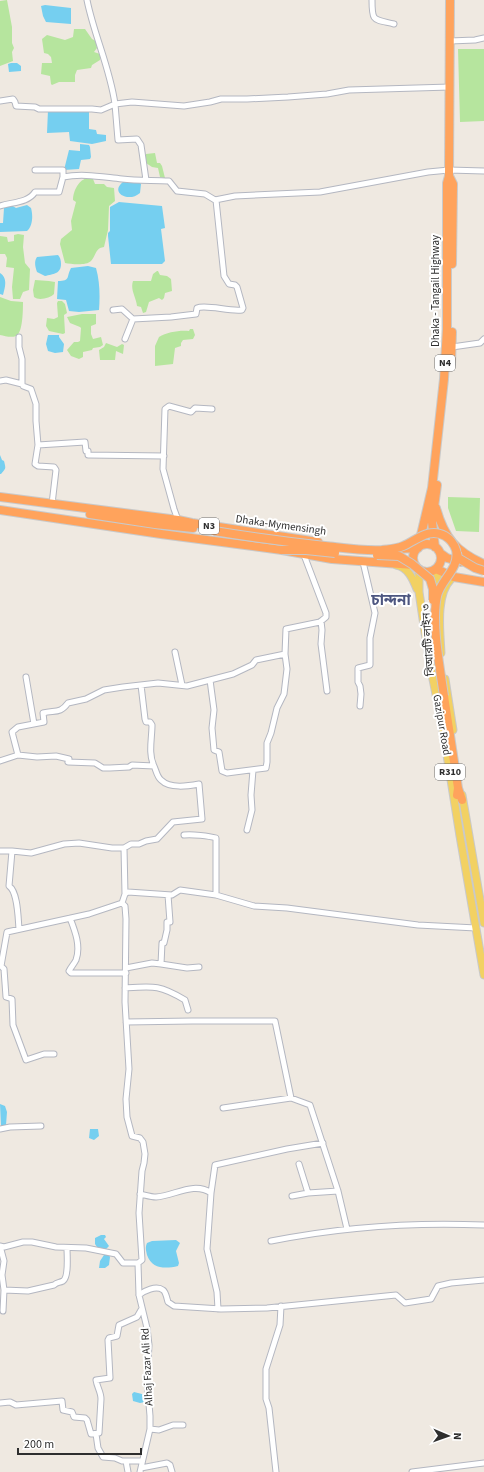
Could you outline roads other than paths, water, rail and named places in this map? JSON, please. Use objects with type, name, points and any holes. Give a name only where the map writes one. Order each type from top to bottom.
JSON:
[{"type":"highway","name":"Dhaka - Tangail Highway","points":[[418,548],[432,488],[444,379],[447,329],[447,183],[449,173],[450,0]]},
{"type":"highway","name":"Dhaka - Tangail Highway","points":[[438,550],[432,522],[452,347],[453,184],[449,173]]},
{"type":"highway","name":"Dhaka-Mymensingh","points":[[0,497],[178,520],[362,548],[418,548],[424,545],[432,545],[438,550]]},
{"type":"highway","points":[[0,501],[155,524],[210,530],[269,540],[367,551],[398,548],[423,535],[436,533],[452,542],[458,558],[475,568],[484,571]]},
{"type":"highway","points":[[435,503],[444,530],[450,541],[464,554],[484,564]]},
{"type":"highway","name":"N3","points":[[0,510],[282,550],[304,555],[417,567],[427,572],[436,569],[454,577],[484,582]]},
{"type":"highway","points":[[192,523],[210,530]]},
{"type":"highway","points":[[417,567],[414,556],[418,548]]},
{"type":"highway","name":"বিআরটি লাইন ৩","points":[[282,550],[306,550],[358,555],[399,556],[412,564],[426,576],[432,584],[434,650],[459,794]]},
{"type":"highway","points":[[436,569],[440,562],[438,550]]},
{"type":"highway","name":"N3","points":[[438,550],[447,558],[484,568]]},
{"type":"highway","name":"বিআরটি লাইন ৩","points":[[442,696],[436,626],[437,598],[441,585],[454,567],[456,551]]},
{"type":"main road","points":[[385,563],[404,568],[413,579],[419,592]]},
{"type":"main road","name":"Gazipur Road","points":[[417,567],[419,592],[429,659],[443,730],[484,975]]},
{"type":"main road","points":[[436,569],[442,602]]},
{"type":"main road","name":"Gazipur Road","points":[[454,577],[446,585],[442,602],[440,618],[441,654],[448,696],[459,794],[484,923]]},
{"type":"main road","name":"বিআরটি লাইন ৩","points":[[459,794],[484,947]]},
{"type":"street","points":[[87,0],[91,21],[113,89],[118,140],[137,139],[141,145],[146,180]]},
{"type":"street","points":[[372,0],[372,16],[375,19],[394,24]]},
{"type":"street","points":[[450,41],[475,40],[484,38]]},
{"type":"street","points":[[0,101],[13,99],[16,106],[35,107],[38,109],[92,108],[101,110],[115,104],[132,102],[184,106],[221,99],[288,98],[349,90],[450,87]]},
{"type":"street","points":[[0,206],[27,200],[32,197],[35,192],[59,192],[63,177],[62,170],[35,170]]},
{"type":"street","points":[[63,177],[85,175],[124,180],[169,182],[177,191],[204,194],[216,200],[235,196],[320,192],[399,178],[415,173],[484,171]]},
{"type":"street","points":[[113,310],[123,310],[133,319],[196,314],[197,308],[202,306],[215,309],[242,310],[237,287],[229,284],[224,276],[216,200]]},
{"type":"street","points":[[125,339],[133,319]]},
{"type":"street","points":[[20,337],[19,347],[22,359],[22,384]]},
{"type":"street","points":[[452,347],[480,343],[484,339]]},
{"type":"street","points":[[0,381],[6,380],[22,384],[23,386],[31,389],[36,404],[38,445],[36,464],[38,466],[54,467],[56,470],[52,504]]},
{"type":"street","points":[[178,520],[163,469],[166,407],[169,406],[191,412],[195,408],[212,409]]},
{"type":"street","points":[[38,445],[85,442],[88,455],[164,456]]},
{"type":"street","points":[[210,680],[214,710],[212,728],[214,750],[219,752],[222,771],[227,773],[266,768],[267,743],[277,708],[284,694],[287,669],[285,654],[286,629],[321,621],[326,617],[326,613],[304,555]]},
{"type":"street","points":[[360,706],[361,694],[358,682],[358,668],[370,665],[370,638],[375,613],[363,562]]},
{"type":"street","points":[[321,621],[321,644],[327,691]]},
{"type":"street","points":[[175,652],[182,685]]},
{"type":"street","points":[[18,755],[12,732],[18,727],[44,722],[43,713],[64,709],[68,703],[86,699],[104,690],[158,682],[187,686],[240,672],[252,665],[256,660],[285,654]]},
{"type":"street","points":[[26,677],[34,724]]},
{"type":"street","points":[[0,851],[31,853],[64,844],[79,842],[112,848],[124,848],[131,844],[139,844],[146,840],[157,839],[173,822],[202,819],[200,784],[184,786],[168,784],[159,778],[151,758],[150,749],[152,725],[150,722],[146,722],[145,719],[141,685]]},
{"type":"street","points":[[0,761],[18,755],[37,757],[56,756],[69,759],[68,762],[95,762],[103,768],[129,768],[132,765],[154,766]]},
{"type":"street","points":[[247,830],[252,810],[251,795],[253,770]]},
{"type":"street","points":[[184,835],[192,834],[216,838],[216,895]]},
{"type":"street","points":[[124,848],[124,894],[122,902],[126,910],[126,1022],[129,1069],[126,1099],[127,1117],[132,1136],[140,1138],[143,1142],[145,1154],[140,1194],[154,1197],[189,1189],[204,1189],[211,1193]]},
{"type":"street","points":[[12,851],[9,886],[12,888],[15,896],[19,929]]},
{"type":"street","points":[[124,894],[128,892],[172,895],[180,890],[216,895],[254,906],[287,908],[418,925],[476,928]]},
{"type":"street","points":[[161,964],[162,943],[164,943],[167,922],[170,922],[168,895]]},
{"type":"street","points":[[54,1054],[44,1054],[26,1060],[13,1025],[12,999],[6,997],[4,969],[1,966],[7,932],[89,914],[122,902]]},
{"type":"street","points":[[70,918],[77,939],[76,960],[69,971],[71,973],[126,970],[152,964],[187,968],[199,967]]},
{"type":"street","points":[[126,988],[154,986],[165,989],[185,1000],[188,1010]]},
{"type":"street","points":[[126,1022],[275,1021],[291,1098]]},
{"type":"street","points":[[223,1108],[291,1098],[310,1106],[338,1191],[347,1229]]},
{"type":"street","points":[[0,1129],[16,1126],[41,1126]]},
{"type":"street","points":[[218,1309],[207,1249],[211,1193],[215,1165],[287,1149],[323,1143]]},
{"type":"street","points":[[299,1164],[308,1193]]},
{"type":"street","points":[[292,1196],[308,1193],[338,1191]]},
{"type":"street","name":"Alhaj Fazar Ali Rd","points":[[140,1194],[139,1229],[142,1260],[138,1263],[139,1295],[141,1310],[147,1328],[149,1345],[147,1380],[150,1429],[141,1470]]},
{"type":"street","points":[[271,1241],[312,1233],[347,1229],[484,1224]]},
{"type":"street","points":[[3,1311],[4,1290],[2,1275],[4,1261],[0,1246],[4,1247],[28,1242],[67,1248],[86,1248],[116,1254],[123,1264],[138,1263]]},
{"type":"street","points":[[4,1290],[28,1290],[54,1285],[63,1280],[67,1276],[67,1248]]},
{"type":"street","points":[[139,1295],[146,1290],[160,1289],[165,1293],[168,1302],[174,1306],[218,1309],[267,1308],[396,1295],[405,1303],[431,1299],[438,1286],[451,1283],[484,1280]]},
{"type":"street","points":[[276,1472],[266,1399],[266,1369],[280,1325],[281,1306]]},
{"type":"street","points":[[141,1310],[137,1317],[119,1325],[116,1336],[109,1338],[108,1340],[110,1378],[96,1380],[102,1399],[99,1432],[96,1434],[98,1448],[103,1457],[115,1458],[126,1462],[142,1461]]},
{"type":"street","points":[[0,1403],[10,1402],[16,1405],[62,1401],[63,1410],[72,1412],[74,1417],[85,1418],[91,1434],[96,1434]]},
{"type":"street","points":[[150,1429],[159,1430],[173,1425],[183,1425]]},
{"type":"street","points":[[126,1462],[128,1472]]},
{"type":"street","points":[[141,1470],[166,1463],[170,1465],[172,1472]]},
{"type":"street","points":[[412,1472],[484,1463]]},
{"type":"water","points":[[45,5],[71,8],[71,24],[46,22],[41,6]]},
{"type":"water","points":[[17,63],[21,66],[21,71],[9,72],[8,64]]},
{"type":"water","points":[[48,110],[89,111],[89,129],[96,130],[97,134],[106,135],[106,141],[92,144],[70,141],[69,132],[47,133]]},
{"type":"water","points":[[80,144],[89,145],[90,159],[81,160],[79,169],[64,170],[69,150],[80,151]]},
{"type":"water","points":[[123,182],[139,182],[141,184],[140,193],[136,196],[126,197],[119,193],[119,186]]},
{"type":"water","points":[[119,202],[162,206],[165,228],[161,229],[165,261],[162,264],[111,264],[108,236],[110,231],[110,207]]},
{"type":"water","points":[[11,205],[16,208],[27,205],[31,208],[32,220],[27,231],[0,232],[0,223],[3,223],[4,208]]},
{"type":"water","points":[[58,255],[61,267],[58,272],[45,276],[37,272],[35,260],[37,257]]},
{"type":"water","points":[[88,266],[96,268],[100,300],[99,310],[79,312],[69,311],[66,300],[57,299],[58,281],[68,278],[71,268]]},
{"type":"water","points":[[0,273],[3,275],[5,280],[3,295],[0,294]]},
{"type":"water","points":[[48,335],[59,335],[64,344],[63,352],[55,353],[48,351],[46,344]]},
{"type":"water","points":[[0,455],[4,461],[5,467],[1,474],[0,474]]},
{"type":"water","points":[[0,1104],[5,1106],[7,1112],[6,1125],[1,1126]]},
{"type":"water","points":[[90,1129],[98,1129],[99,1136],[94,1140],[89,1138]]},
{"type":"water","points":[[105,1235],[106,1237],[104,1239],[109,1246],[106,1249],[97,1247],[95,1244],[95,1238]]},
{"type":"water","points":[[176,1240],[180,1243],[176,1251],[179,1263],[178,1266],[164,1268],[152,1263],[149,1260],[146,1248],[147,1243],[152,1241]]},
{"type":"water","points":[[104,1255],[109,1255],[110,1257],[109,1265],[105,1268],[99,1268],[100,1261]]},
{"type":"water","points":[[134,1392],[146,1395],[145,1402],[140,1403],[133,1401],[132,1394]]},
{"type":"district","name":"চান্দনা","points":[[391,600]]}]
